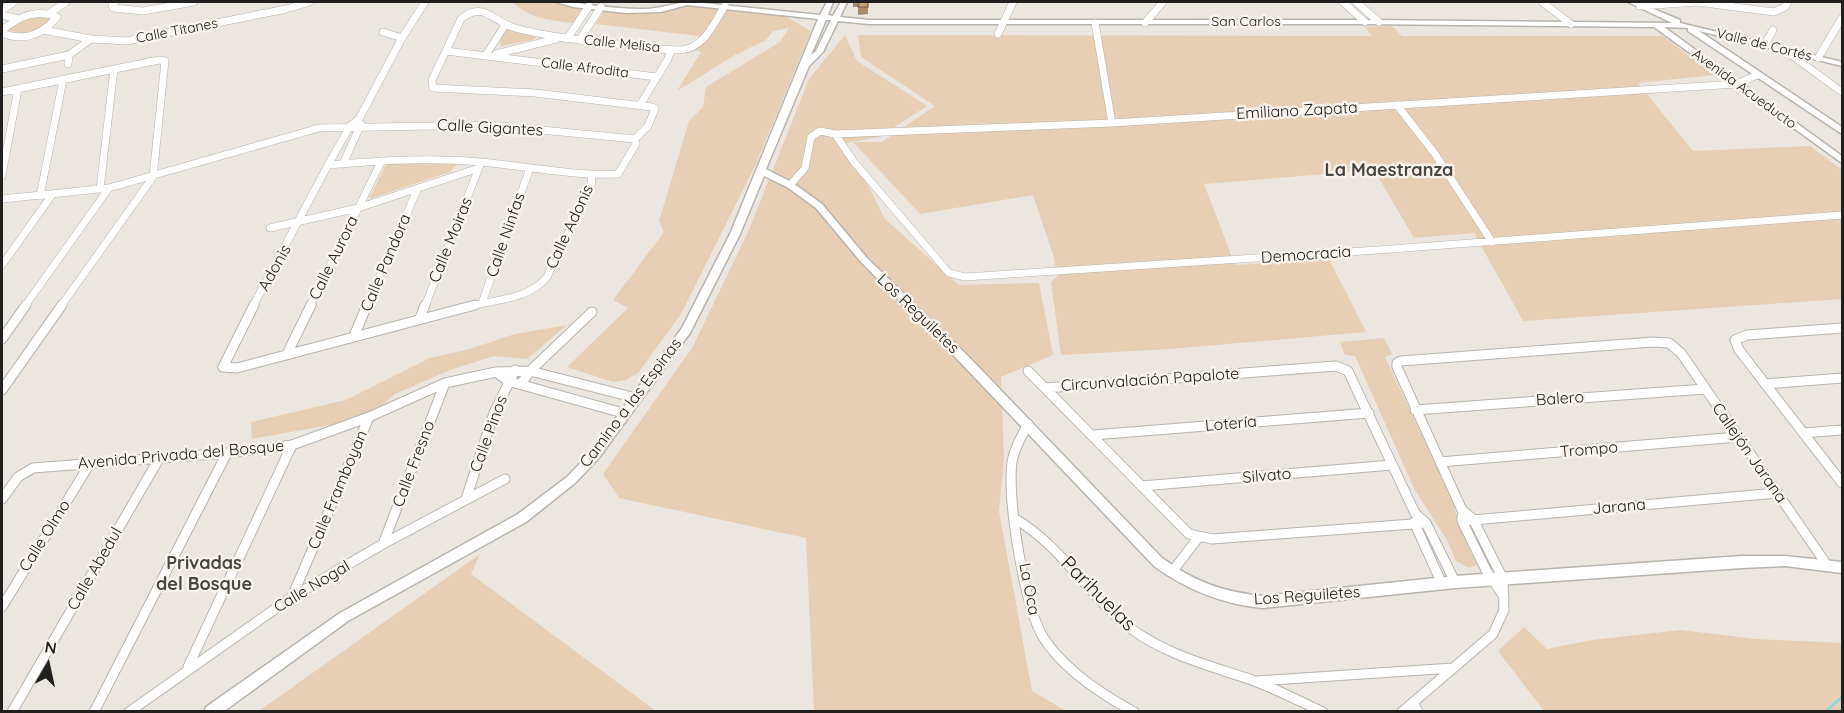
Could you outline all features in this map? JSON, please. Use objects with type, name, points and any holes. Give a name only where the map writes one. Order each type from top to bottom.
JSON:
[{"type":"street","points":[[2,10],[14,2]]},
{"type":"street","points":[[48,14],[66,2]]},
{"type":"street","points":[[115,2],[111,5],[113,8],[138,11],[194,2]]},
{"type":"street","name":"Calle Titanes","points":[[11,37],[31,38],[43,30],[92,39],[115,41],[142,39],[310,2]]},
{"type":"street","points":[[343,164],[360,123],[402,38],[425,2]]},
{"type":"street","name":"San Carlos","points":[[560,2],[660,11],[670,10],[687,2],[869,22],[1379,22],[1685,25]]},
{"type":"street","points":[[825,2],[844,2]]},
{"type":"street","name":"Camino a las Espinas","points":[[211,711],[344,616],[522,518],[571,480],[594,456],[623,413],[686,330],[735,234],[830,2]]},
{"type":"street","name":"Camino a las Espinas","points":[[805,65],[819,52],[844,2]]},
{"type":"street","points":[[998,34],[1013,2]]},
{"type":"street","points":[[1145,23],[1163,2]]},
{"type":"street","points":[[1343,2],[1365,22]]},
{"type":"street","points":[[1356,2],[1379,22]]},
{"type":"street","points":[[1542,2],[1571,24]]},
{"type":"street","name":"Avenida Acueducto","points":[[1632,2],[1685,25],[1842,131]]},
{"type":"street","points":[[1640,6],[1713,2],[1774,12],[1785,7],[1788,2]]},
{"type":"street","points":[[488,56],[564,38],[589,6]]},
{"type":"street","points":[[671,50],[696,46],[725,6]]},
{"type":"street","points":[[580,39],[602,7]]},
{"type":"street","name":"Calle Melisa","points":[[471,9],[488,9],[505,25],[564,38],[671,50],[671,55],[640,105],[535,93],[433,88],[432,80],[461,19],[471,9]]},
{"type":"street","points":[[2,43],[11,37],[3,28],[33,13],[55,15],[57,19],[43,30]]},
{"type":"street","points":[[1655,13],[1656,24]]},
{"type":"street","points":[[2,15],[18,19]]},
{"type":"street","points":[[1818,58],[1842,18]]},
{"type":"street","points":[[1095,23],[1112,123]]},
{"type":"street","name":"Avenida Acueducto","points":[[1656,24],[1842,160]]},
{"type":"street","points":[[488,56],[505,25]]},
{"type":"street","name":"Valle de Cortés","points":[[1685,25],[1842,64]]},
{"type":"street","points":[[1764,46],[1773,30]]},
{"type":"street","points":[[383,32],[402,38]]},
{"type":"street","points":[[1832,36],[1842,39]]},
{"type":"street","points":[[2,69],[69,55],[92,39]]},
{"type":"street","name":"Calle Afrodita","points":[[513,59],[519,49]]},
{"type":"street","name":"Calle Afrodita","points":[[446,51],[657,76]]},
{"type":"street","points":[[1786,51],[1842,92]]},
{"type":"street","points":[[68,64],[69,55]]},
{"type":"street","points":[[2,92],[159,60],[165,61],[153,177],[2,390]]},
{"type":"street","points":[[2,339],[105,190],[114,69]]},
{"type":"street","name":"Emiliano Zapata","points":[[835,134],[1112,123],[1737,84],[1757,75]]},
{"type":"street","points":[[40,196],[63,80]]},
{"type":"street","points":[[2,175],[5,142],[18,89]]},
{"type":"street","points":[[591,177],[618,174],[636,144],[632,140],[642,135],[656,112],[652,107],[640,105]]},
{"type":"street","points":[[1396,105],[1435,152],[1492,242]]},
{"type":"street","points":[[2,115],[13,112]]},
{"type":"street","points":[[105,190],[301,132],[360,123]]},
{"type":"street","name":"Calle Gigantes","points":[[360,123],[489,125],[632,140]]},
{"type":"street","name":"Adonis","points":[[226,369],[223,364],[225,360],[350,126]]},
{"type":"street","points":[[3,202],[50,198],[146,184],[328,128]]},
{"type":"street","points":[[790,185],[807,166],[813,134],[820,131],[835,134]]},
{"type":"street","name":"Democracia","points":[[835,134],[844,149],[874,186],[949,273],[956,276],[1492,242],[1842,215]]},
{"type":"street","name":"Calle Adonis","points":[[226,369],[529,292],[540,286],[548,277],[592,183],[591,177],[530,168],[480,165],[437,159],[328,165]]},
{"type":"street","name":"Calle Aurora","points":[[286,354],[381,162]]},
{"type":"street","points":[[270,228],[358,208],[417,190],[480,165]]},
{"type":"street","name":"Calle Moiras","points":[[420,318],[480,165]]},
{"type":"street","name":"Calle Ninfas","points":[[482,303],[530,168]]},
{"type":"street","name":"Los Reguiletes","points":[[762,171],[790,185],[819,206],[864,260],[1028,424],[1135,538],[1183,581],[1213,593],[1237,600],[1263,602],[1455,582],[1742,562],[1785,561],[1842,568]]},
{"type":"street","name":"Calle Pandora","points":[[354,336],[417,190]]},
{"type":"street","points":[[3,202],[40,196],[50,198]]},
{"type":"street","points":[[2,265],[50,198]]},
{"type":"street","name":"Calle Pinos","points":[[521,384],[530,371],[592,312]]},
{"type":"street","points":[[1842,328],[1747,335],[1735,340],[1739,350],[1842,483]]},
{"type":"street","name":"Callejón Jarana","points":[[1415,410],[1397,363],[1630,343],[1669,343],[1681,353],[1827,565]]},
{"type":"street","name":"Circunvalación Papalote","points":[[1045,388],[1336,366],[1348,372],[1415,513],[1426,523]]},
{"type":"street","name":"Calle Pinos","points":[[466,499],[494,413],[515,370]]},
{"type":"street","name":"Avenida Privada del Bosque","points":[[2,499],[18,477],[33,468],[227,453],[292,445],[369,417],[445,383],[495,372],[530,371],[636,398]]},
{"type":"street","points":[[1028,371],[1045,388]]},
{"type":"street","points":[[495,372],[508,381],[623,413]]},
{"type":"street","points":[[1765,384],[1842,378]]},
{"type":"street","name":"Calle Fresno","points":[[383,544],[445,383]]},
{"type":"street","name":"Circunvalación Papalote","points":[[1045,388],[1189,534],[1198,538]]},
{"type":"street","name":"Balero","points":[[1415,410],[1705,389]]},
{"type":"street","points":[[1415,410],[1462,510],[1462,521],[1490,580],[1504,597]]},
{"type":"street","name":"Lotería","points":[[1093,435],[1369,413]]},
{"type":"street","name":"Calle Framboyan","points":[[292,597],[369,417]]},
{"type":"street","name":"La Oca","points":[[1028,424],[1012,461],[1011,474],[1034,620],[1053,649],[1107,696],[1134,711]]},
{"type":"street","points":[[1803,433],[1842,430]]},
{"type":"street","name":"Trompo","points":[[1440,462],[1738,437]]},
{"type":"street","points":[[187,670],[292,445]]},
{"type":"street","points":[[94,711],[227,453]]},
{"type":"street","name":"Calle Abedul","points":[[12,711],[160,457]]},
{"type":"street","name":"Calle Olmo","points":[[2,607],[89,465]]},
{"type":"street","name":"Silvato","points":[[1142,486],[1392,465]]},
{"type":"street","name":"Calle Nogal","points":[[129,711],[292,597],[383,544],[505,479]]},
{"type":"street","name":"Jarana","points":[[1462,521],[1777,493]]},
{"type":"street","points":[[1402,711],[1416,707],[1453,668],[1492,634],[1504,610],[1503,579],[1473,519],[1462,510]]},
{"type":"street","points":[[1415,513],[1414,525],[1442,584]]},
{"type":"street","name":"Parihuelas","points":[[1017,520],[1045,539],[1098,598],[1131,629],[1151,643],[1180,656],[1254,681],[1323,711]]},
{"type":"street","points":[[1172,572],[1198,538],[1212,539],[1426,523],[1455,582]]},
{"type":"street","name":"Parihuelas","points":[[1254,681],[1453,668]]},
{"type":"shaded area","points":[[513,2],[550,2],[583,7],[573,23],[548,20],[533,15]]},
{"type":"shaded area","points":[[693,5],[783,15],[811,31],[755,166],[681,314],[638,373],[626,380],[613,382],[567,367],[628,308],[613,300],[664,232],[659,221],[689,121],[703,107],[706,87],[780,42],[789,28],[773,31],[766,40],[735,55],[677,91],[701,52],[694,50],[699,36],[596,24],[605,9],[659,14]]},
{"type":"shaded area","points":[[31,14],[54,19],[31,35],[7,30]]},
{"type":"shaded area","points":[[1392,26],[1402,36],[1663,36],[1714,75],[1638,83],[1693,151],[1810,146],[1842,170],[1842,299],[1523,321],[1474,233],[1414,238],[1374,170],[1204,184],[1235,265],[1329,259],[1366,332],[1170,349],[1061,355],[1051,282],[1057,277],[1054,257],[1033,195],[920,214],[853,142],[882,142],[935,106],[861,57],[858,35],[1372,36],[1365,27]]},
{"type":"shaded area","points":[[510,29],[536,36],[533,40],[501,46],[500,41],[505,31]]},
{"type":"shaded area","points":[[845,35],[857,61],[927,106],[879,137],[846,143],[885,219],[959,285],[1039,283],[1053,355],[1001,377],[1004,459],[999,511],[1032,691],[1066,711],[814,711],[806,538],[619,498],[603,474],[692,348],[749,230],[809,79]]},
{"type":"shaded area","points":[[387,162],[456,162],[457,164],[450,172],[369,199]]},
{"type":"shaded area","points":[[567,325],[527,359],[494,356],[450,370],[395,394],[368,418],[252,439],[251,422],[346,400],[430,358],[470,349],[515,334]]},
{"type":"shaded area","points":[[1384,338],[1392,354],[1385,357],[1452,500],[1463,536],[1477,565],[1469,568],[1456,561],[1447,540],[1415,490],[1355,356],[1345,355],[1340,342]]},
{"type":"shaded area","points":[[480,554],[471,574],[656,711],[259,711]]},
{"type":"shaded area","points":[[1524,627],[1547,649],[1592,640],[1681,630],[1755,639],[1842,643],[1842,711],[1544,711],[1498,651]]},
{"type":"building","points":[[859,2],[868,2],[868,7],[858,7]]},
{"type":"waterway","points":[[1825,712],[1842,697]]},
{"type":"district","name":"La Maestranza","points":[[1389,171]]},
{"type":"district","name":"Privadas del Bosque","points":[[204,574]]}]
